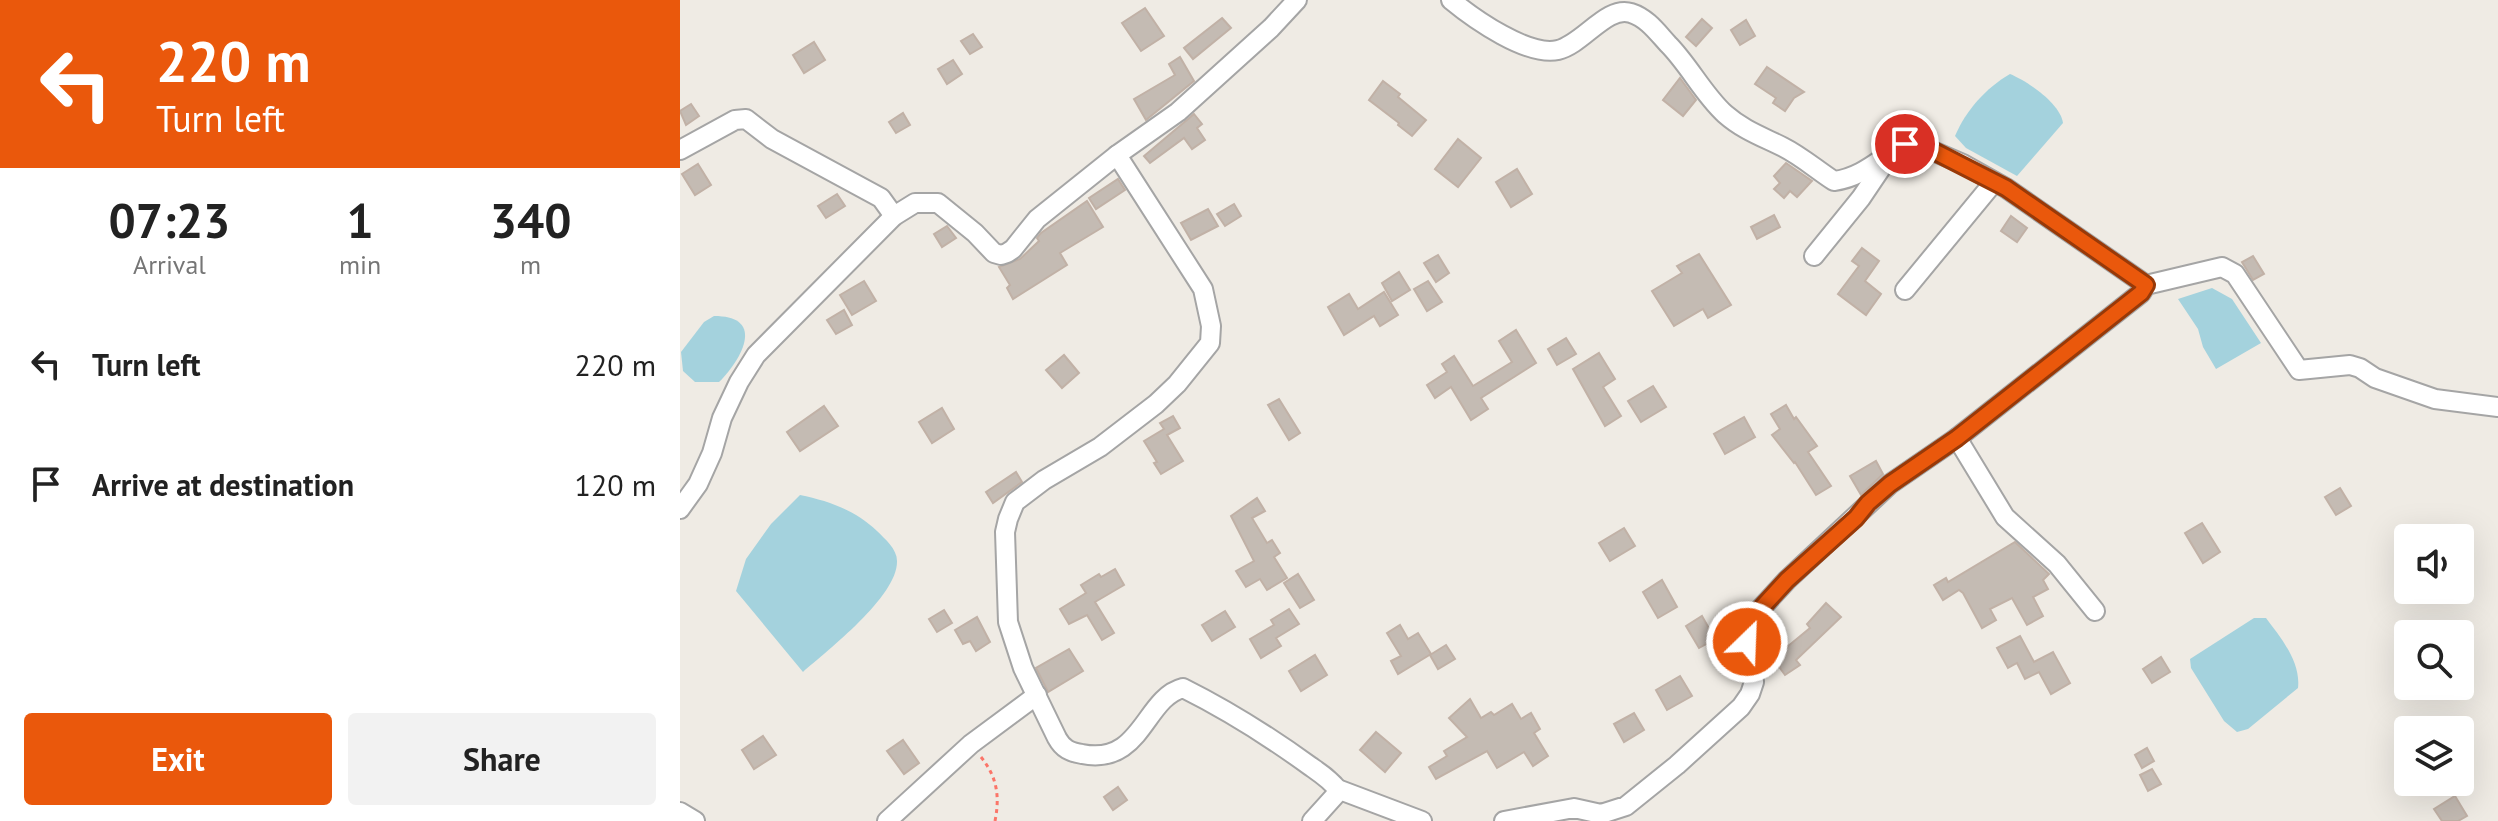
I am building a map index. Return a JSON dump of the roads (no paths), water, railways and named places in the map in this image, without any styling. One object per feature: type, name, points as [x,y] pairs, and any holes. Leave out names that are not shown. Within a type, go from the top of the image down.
[{"type":"street","points":[[680,509],[698,484],[712,453],[722,418],[756,355],[894,216],[915,203],[938,203],[994,253],[1007,253],[1037,219],[1117,155],[1178,112],[1271,28],[1297,0]]},
{"type":"street","points":[[1451,0],[1470,16],[1528,47],[1542,51],[1569,46],[1607,17],[1617,12],[1630,12],[1646,20],[1725,114],[1744,129],[1784,147],[1834,181],[1847,180],[1864,172],[1912,142],[1920,144],[1994,182],[2146,285]]},
{"type":"street","points":[[680,150],[735,120],[746,119],[772,139],[874,193],[888,205],[894,216]]},
{"type":"street","points":[[1814,256],[1861,198],[1892,152]]},
{"type":"street","points":[[1117,155],[1203,289],[1211,326],[1210,343],[1177,384],[1156,404],[1100,447],[1044,480],[1015,502],[1005,532],[1008,622],[1014,645],[1061,746],[1069,751],[1100,756],[1124,747],[1171,693],[1183,688],[1290,752],[1333,782],[1338,790],[1422,821]]},
{"type":"street","points":[[1905,290],[1994,182]]},
{"type":"street","points":[[1504,821],[1574,808],[1601,814],[1626,806],[1677,765],[1741,707],[1750,694],[1754,682],[1747,642],[1754,616],[1787,580],[1890,484],[1957,438],[2141,293],[2146,285],[2222,267],[2235,274],[2299,370],[2350,365],[2375,378],[2435,399],[2498,407]]},
{"type":"street","points":[[1957,438],[2005,517],[2057,564],[2095,611]]},
{"type":"street","points":[[887,821],[971,744],[1037,695]]},
{"type":"street","points":[[1312,821],[1338,790]]},
{"type":"street","points":[[680,812],[695,821]]},
{"type":"water","points":[[2010,74],[2033,87],[2049,101],[2061,115],[2063,123],[2017,176],[1966,148],[1955,136],[1978,100]]},
{"type":"water","points":[[2212,288],[2232,299],[2261,343],[2216,369],[2203,347],[2198,329],[2178,299]]},
{"type":"water","points":[[714,316],[740,323],[745,340],[735,362],[719,382],[695,382],[683,371],[681,352],[704,322]]},
{"type":"water","points":[[800,495],[831,503],[860,517],[890,544],[897,561],[894,575],[874,606],[803,672],[736,591],[746,559],[771,524]]},
{"type":"water","points":[[2254,618],[2266,618],[2284,642],[2296,669],[2298,688],[2248,729],[2237,732],[2224,721],[2191,668],[2190,659]]}]
